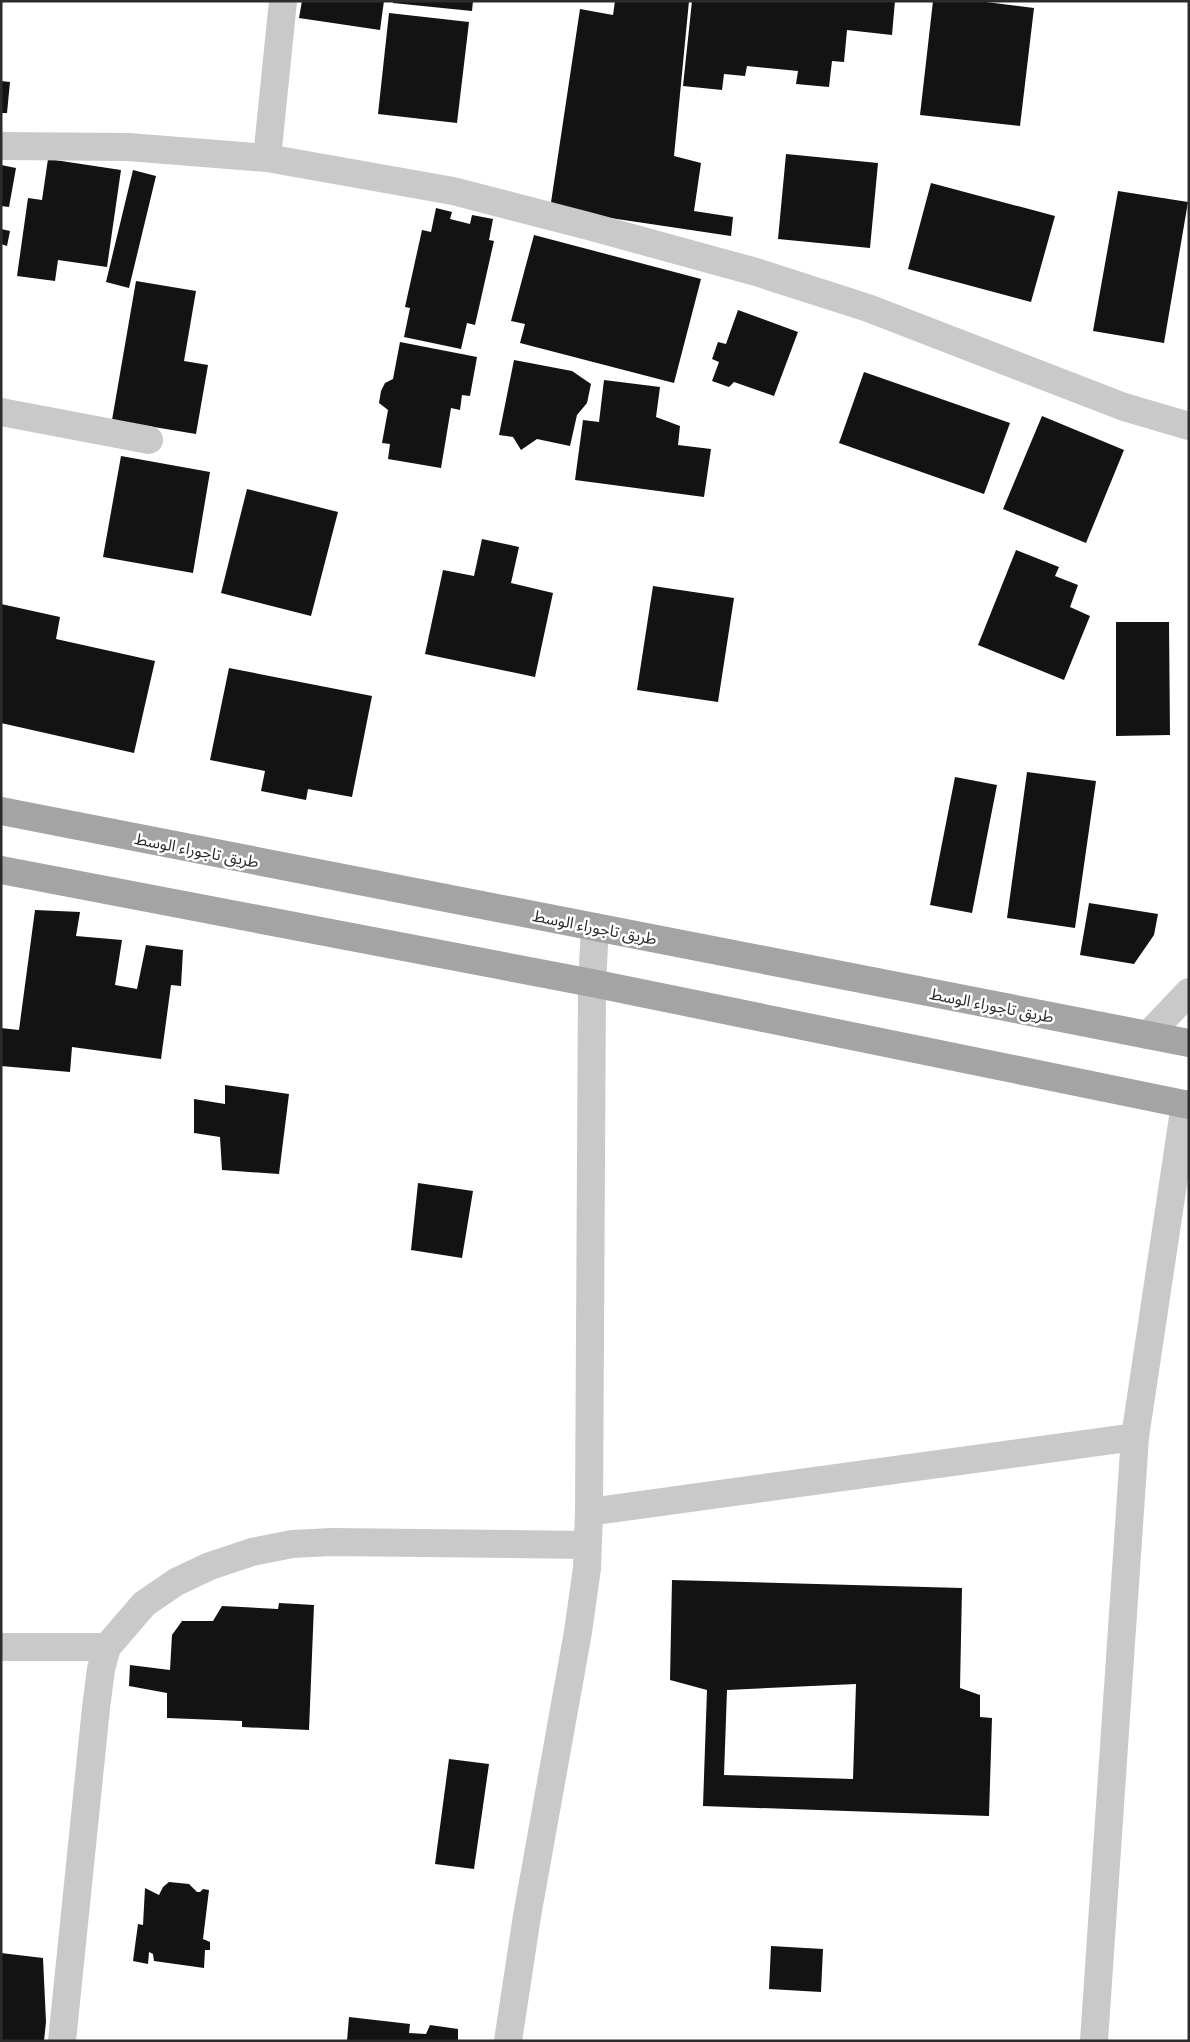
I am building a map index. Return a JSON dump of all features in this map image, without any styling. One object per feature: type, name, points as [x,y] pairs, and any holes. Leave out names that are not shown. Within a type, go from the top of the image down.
[{"type":"main road","name":"طريق تاجوراء الوسط","points":[[1,811],[1189,1043]]},
{"type":"main road","points":[[1,870],[592,983],[1187,1104]]},
{"type":"street","points":[[267,158],[283,1]]},
{"type":"street","points":[[1,146],[128,147],[267,158],[453,191],[592,226],[756,272],[868,308],[1124,408],[1189,426]]},
{"type":"street","points":[[1,412],[149,440]]},
{"type":"street","points":[[508,2041],[527,1916],[578,1632],[587,1568],[589,1512],[592,983],[595,927]]},
{"type":"street","points":[[1148,1035],[1189,992]]},
{"type":"street","points":[[1094,2041],[1135,1436],[1180,1204],[1187,1104]]},
{"type":"street","points":[[589,1512],[1135,1436]]},
{"type":"street","points":[[62,2041],[101,1669],[107,1647],[144,1604],[176,1582],[210,1566],[252,1552],[292,1544],[332,1542],[588,1545]]},
{"type":"street","points":[[1,1647],[107,1647]]},
{"type":"building","points":[[302,1],[384,1],[380,30],[299,18]]},
{"type":"building","points":[[393,1],[473,1],[472,11],[393,3]]},
{"type":"building","points":[[615,1],[689,1],[674,156],[701,163],[694,211],[733,217],[731,236],[550,209],[580,9],[613,15]]},
{"type":"building","points":[[692,1],[895,1],[892,35],[847,30],[844,62],[832,61],[829,87],[796,84],[798,71],[747,66],[745,76],[724,74],[722,90],[683,86]]},
{"type":"building","points":[[933,1],[978,1],[1034,8],[1020,126],[920,115]]},
{"type":"building","points":[[389,13],[469,22],[457,123],[378,114]]},
{"type":"building","points":[[1,81],[10,82],[7,113],[1,113]]},
{"type":"building","points":[[786,154],[878,163],[870,248],[778,239]]},
{"type":"building","points":[[48,159],[121,170],[107,267],[58,260],[55,281],[17,276],[28,198],[42,200]]},
{"type":"building","points":[[1,165],[16,168],[9,207],[1,206]]},
{"type":"building","points":[[133,170],[156,176],[129,288],[106,282]]},
{"type":"building","points":[[931,183],[1055,216],[1031,302],[908,269]]},
{"type":"building","points":[[1118,191],[1188,202],[1164,343],[1093,331]]},
{"type":"building","points":[[436,208],[452,212],[450,219],[470,224],[472,215],[493,219],[489,240],[494,241],[475,325],[467,323],[461,349],[404,337],[410,308],[405,307],[422,230],[431,232]]},
{"type":"building","points":[[1,229],[10,231],[7,246],[1,244]]},
{"type":"building","points":[[534,235],[701,279],[674,383],[520,343],[525,324],[511,321]]},
{"type":"building","points":[[136,281],[196,291],[184,361],[208,365],[196,434],[112,420]]},
{"type":"building","points":[[738,310],[798,332],[774,396],[734,382],[729,387],[712,381],[719,362],[712,359],[718,342],[726,344]]},
{"type":"building","points":[[400,342],[477,357],[470,396],[462,395],[460,410],[451,408],[441,468],[388,459],[390,444],[382,443],[388,410],[379,403],[381,391],[385,383],[393,379]]},
{"type":"building","points":[[514,360],[572,371],[591,384],[587,403],[577,415],[570,446],[537,439],[521,450],[513,437],[499,435]]},
{"type":"building","points":[[864,372],[1010,423],[984,494],[839,443]]},
{"type":"building","points":[[604,380],[660,387],[656,417],[680,426],[678,445],[711,449],[704,497],[575,480],[583,420],[599,422]]},
{"type":"building","points":[[1042,416],[1124,450],[1086,543],[1003,509]]},
{"type":"building","points":[[121,456],[210,472],[193,573],[103,557]]},
{"type":"building","points":[[247,489],[338,512],[311,616],[221,593]]},
{"type":"building","points":[[482,539],[519,547],[511,583],[553,593],[535,677],[425,654],[443,570],[474,576]]},
{"type":"building","points":[[1016,550],[1059,567],[1055,576],[1078,585],[1070,607],[1090,616],[1064,680],[978,645]]},
{"type":"building","points":[[653,586],[734,598],[718,702],[637,690]]},
{"type":"building","points":[[1,604],[60,617],[56,639],[155,661],[134,753],[1,723]]},
{"type":"building","points":[[1116,622],[1169,622],[1170,735],[1116,736]]},
{"type":"building","points":[[229,668],[372,696],[352,797],[308,789],[306,800],[261,791],[265,771],[210,760]]},
{"type":"building","points":[[1027,772],[1096,781],[1075,928],[1007,918]]},
{"type":"building","points":[[955,777],[997,785],[972,913],[930,905]]},
{"type":"building","points":[[1089,903],[1158,914],[1154,935],[1134,964],[1080,955]]},
{"type":"building","points":[[35,910],[80,912],[76,936],[122,940],[115,985],[137,989],[146,945],[183,950],[181,986],[171,985],[161,1059],[72,1047],[70,1072],[1,1066],[1,1028],[19,1030]]},
{"type":"building","points":[[225,1085],[289,1094],[279,1174],[222,1170],[220,1137],[194,1133],[194,1099],[225,1104]]},
{"type":"building","points":[[418,1183],[473,1191],[462,1258],[411,1250]]},
{"type":"building","points":[[672,1580],[962,1588],[960,1688],[980,1695],[980,1717],[992,1718],[989,1816],[703,1806],[707,1690],[670,1680]],"holes":[[[856,1684],[853,1779],[724,1775],[727,1690]]]},
{"type":"building","points":[[279,1603],[314,1605],[309,1730],[242,1727],[242,1721],[167,1718],[167,1693],[129,1686],[130,1665],[170,1670],[172,1635],[182,1621],[213,1621],[222,1606],[278,1609]]},
{"type":"building","points":[[449,1759],[489,1764],[474,1869],[435,1864]]},
{"type":"building","points":[[169,1882],[189,1884],[197,1892],[203,1889],[209,1890],[203,1939],[210,1942],[210,1950],[205,1950],[204,1968],[154,1961],[153,1954],[149,1952],[148,1964],[133,1961],[138,1924],[143,1925],[145,1888],[159,1895],[163,1887]]},
{"type":"building","points":[[771,1946],[823,1949],[821,1992],[769,1989]]},
{"type":"building","points":[[1,1953],[43,1958],[46,2022],[44,2041],[1,2041]]},
{"type":"building","points":[[349,2017],[410,2024],[409,2033],[426,2034],[430,2025],[458,2029],[458,2041],[347,2041]]}]
